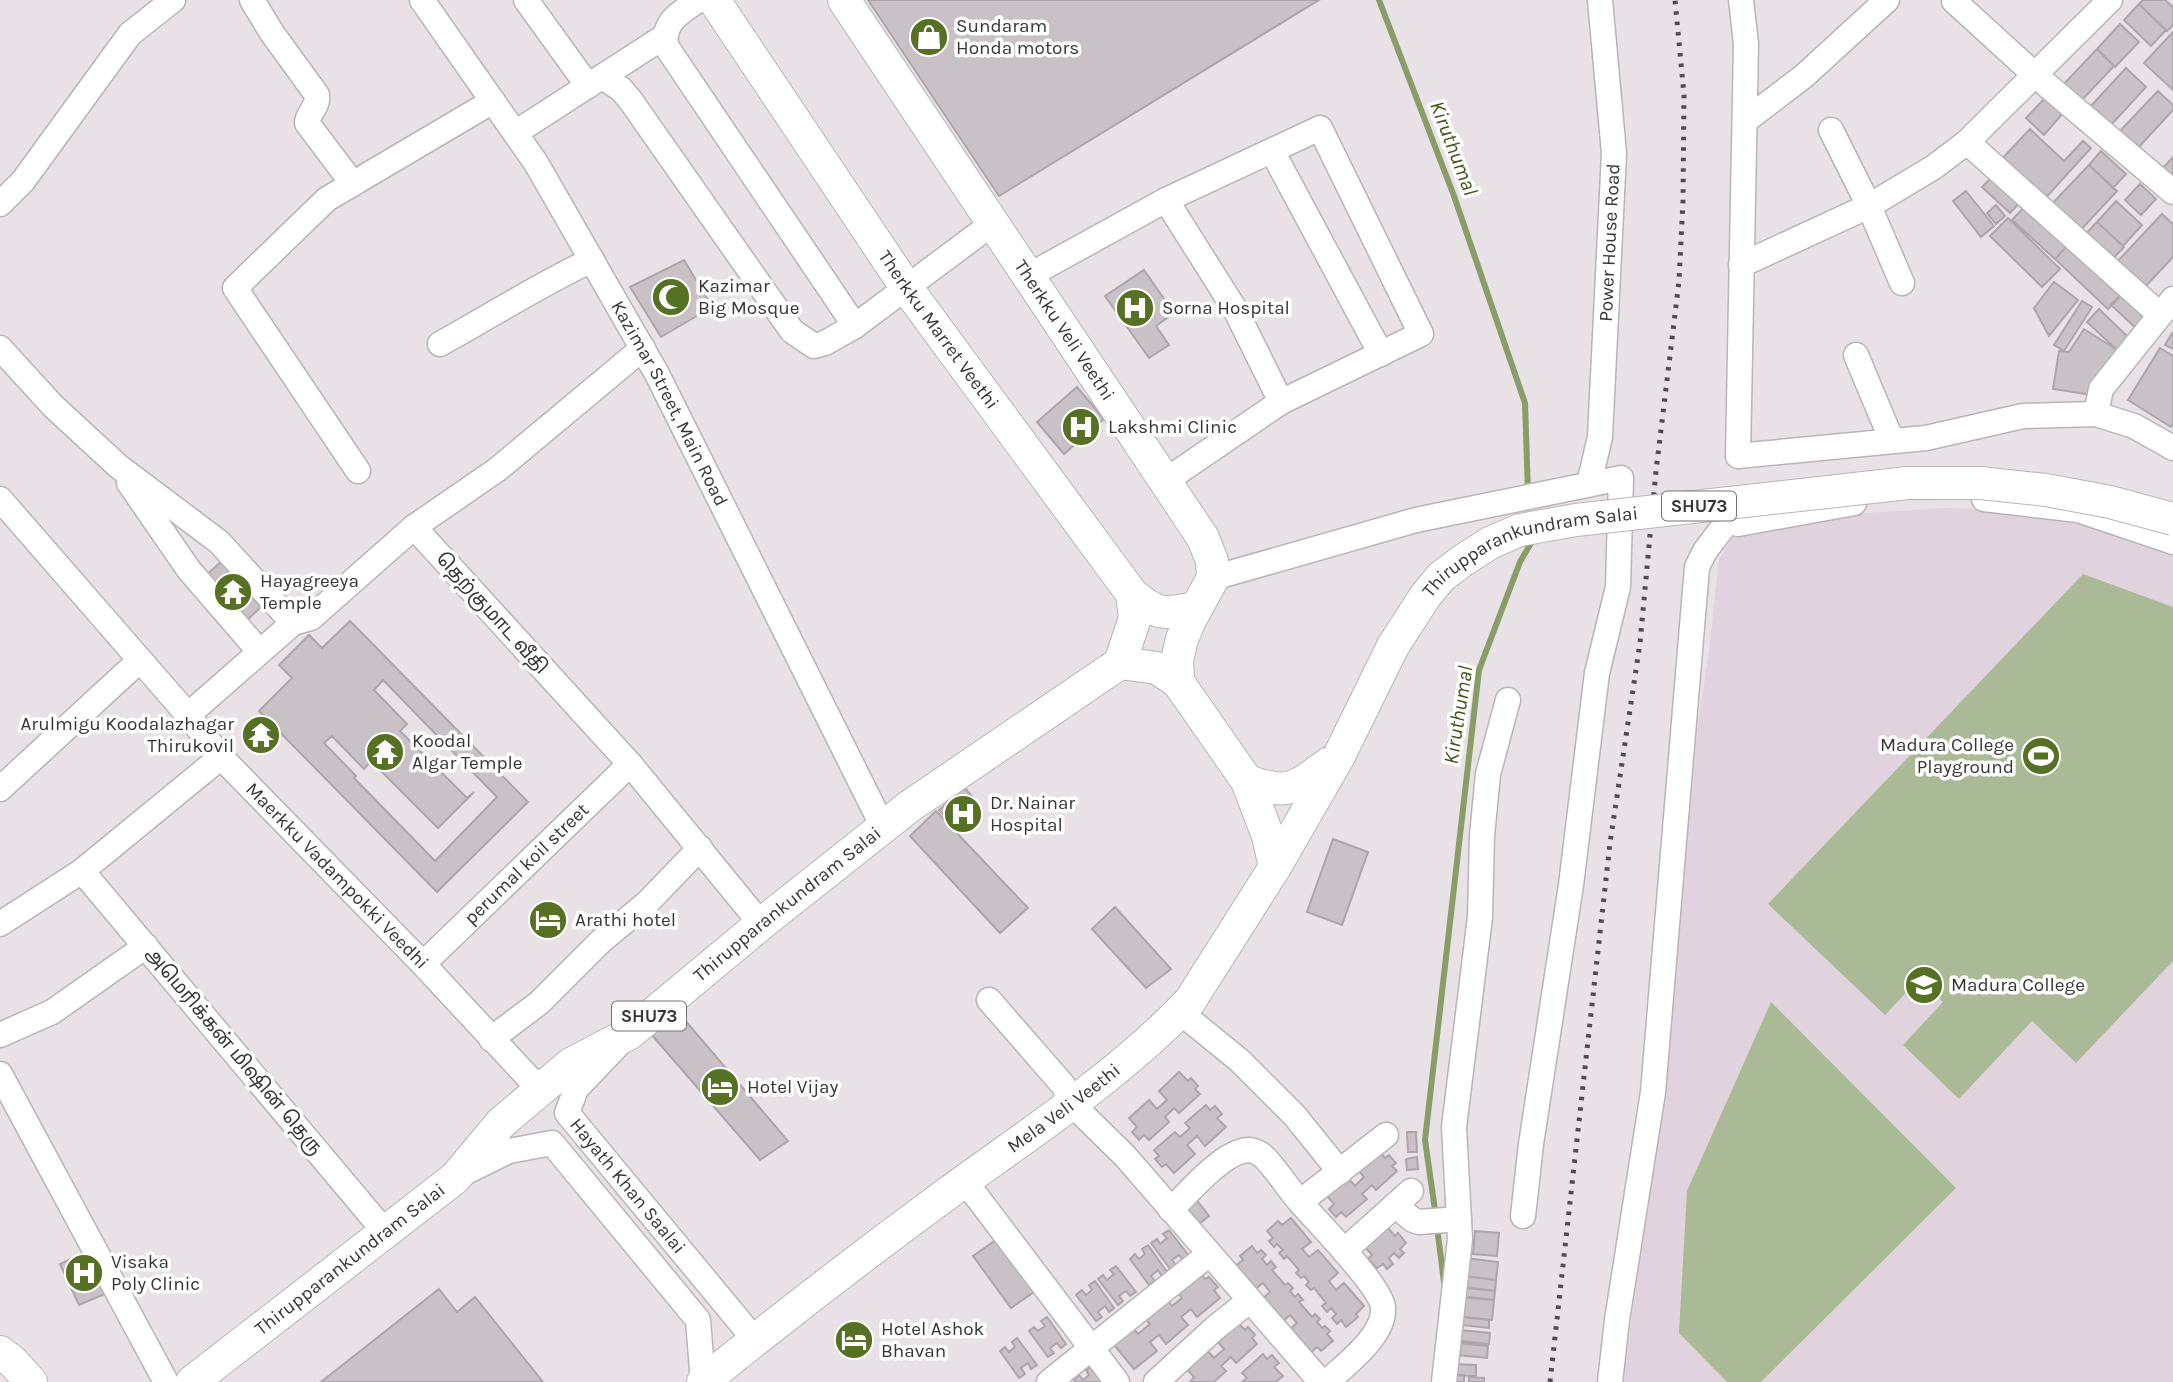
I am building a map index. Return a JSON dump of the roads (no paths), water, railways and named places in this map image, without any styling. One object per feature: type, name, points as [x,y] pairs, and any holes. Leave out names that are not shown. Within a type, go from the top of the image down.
[{"type":"main road","name":"Therkku Marret Veethi","points":[[714,0],[906,287],[1132,594]]},
{"type":"main road","name":"Therkku Veli Veethi","points":[[844,0],[1203,538],[1212,561],[1213,578]]},
{"type":"main road","name":"Thirupparankundram Salai","points":[[1339,756],[1393,646],[1426,594],[1441,577],[1462,561],[1490,543],[1520,530],[1576,520],[1908,483],[1980,483],[2046,490],[2110,502],[2173,519]]},
{"type":"main road","points":[[1178,682],[1177,660],[1182,639],[1213,578]]},
{"type":"main road","points":[[1132,594],[1150,609],[1163,613],[1196,608]]},
{"type":"main road","points":[[1132,594],[1135,618],[1120,663],[1157,668],[1178,682],[1247,781],[1268,836],[1275,867]]},
{"type":"main road","name":"Thirupparankundram Salai","points":[[192,1382],[455,1178],[501,1123],[571,1064],[630,1033],[761,924],[910,806],[1120,663]]},
{"type":"main road","points":[[1247,781],[1273,789],[1291,788],[1339,756]]},
{"type":"main road","name":"Mela Veli Veethi","points":[[703,1382],[965,1181],[1072,1104],[1138,1051],[1180,1012],[1190,1001],[1275,867],[1339,756]]},
{"type":"main road","points":[[0,1352],[31,1382]]},
{"type":"street","points":[[0,204],[23,181],[130,34],[173,0]]},
{"type":"street","points":[[252,0],[272,33],[317,95],[316,104],[306,120],[307,124],[353,184]]},
{"type":"street","name":"Kazimar Street, Main Road","points":[[422,0],[536,163],[643,348],[883,827]]},
{"type":"street","points":[[526,0],[595,81],[621,89],[631,101],[792,331],[814,346],[825,344],[855,326],[992,223]]},
{"type":"street","points":[[698,0],[674,18],[667,27],[665,36],[671,54],[855,326]]},
{"type":"street","name":"Power House Road","points":[[1589,484],[1600,437],[1614,153],[1600,0]]},
{"type":"street","points":[[1741,0],[1746,44],[1738,456],[1926,438],[2023,416],[2096,414],[2134,426],[2173,448]]},
{"type":"street","points":[[1745,121],[1804,76],[1887,0]]},
{"type":"street","points":[[1741,265],[1869,206],[1934,167],[1967,142],[2110,0]]},
{"type":"street","points":[[1954,1],[2035,75],[2173,192]]},
{"type":"street","points":[[515,133],[665,36]]},
{"type":"street","points":[[358,471],[235,288],[327,199],[493,101]]},
{"type":"street","points":[[1028,275],[1166,200],[1320,128],[1421,334],[1281,402],[1165,481]]},
{"type":"street","points":[[1831,131],[1869,206],[1902,283]]},
{"type":"street","points":[[1967,142],[2166,306],[2101,389],[2096,414]]},
{"type":"street","points":[[1272,151],[1381,354]]},
{"type":"street","points":[[1166,200],[1236,311],[1281,402]]},
{"type":"street","points":[[440,344],[520,300],[541,285],[592,260]]},
{"type":"street","points":[[0,348],[53,406],[118,466],[219,542],[293,624]]},
{"type":"street","points":[[188,715],[259,651],[293,624],[311,618],[414,527],[498,469],[643,348]]},
{"type":"street","points":[[1856,355],[1892,441]]},
{"type":"street","points":[[118,466],[189,570],[259,651]]},
{"type":"street","points":[[1213,578],[1416,520],[1621,478],[1618,587],[1597,673],[1571,885],[1531,1144],[1523,1216]]},
{"type":"street","points":[[1610,1382],[1653,1092],[1695,582],[1697,567],[1705,551],[1727,522],[1738,524],[1846,504],[1917,498],[1983,498],[2078,510],[2173,542]]},
{"type":"street","name":"Maerkku Vadampokki Veedhi","points":[[0,499],[188,715],[221,757],[423,964],[540,1090]]},
{"type":"street","name":"தெற்குமாட வீதி","points":[[414,527],[630,764],[761,924]]},
{"type":"street","points":[[0,789],[140,660]]},
{"type":"street","points":[[1444,1382],[1460,1239],[1454,1127],[1480,917],[1482,836],[1488,774],[1508,700]]},
{"type":"street","points":[[0,924],[82,871],[221,757]]},
{"type":"street","name":"perumal koil street","points":[[423,964],[630,764]]},
{"type":"street","points":[[491,1040],[539,1003],[601,941],[647,903],[700,848]]},
{"type":"street","name":"அமெரிக்கன் மிஷின் தெரு","points":[[82,871],[385,1232]]},
{"type":"street","points":[[0,1035],[52,1012],[146,946]]},
{"type":"street","points":[[989,1000],[1063,1085],[1072,1104],[1125,1156],[1321,1382]]},
{"type":"street","points":[[1180,1012],[1239,1060],[1295,1116],[1340,1172]]},
{"type":"street","name":"Hayath Khan Saalai","points":[[630,1033],[576,1089],[567,1113],[755,1340]]},
{"type":"street","points":[[0,1074],[166,1382]]},
{"type":"street","points":[[1300,1202],[1386,1135]]},
{"type":"street","name":"Hayath Khan Saalai","points":[[455,1178],[509,1151],[552,1143],[698,1320],[703,1382]]},
{"type":"street","points":[[1171,1210],[1224,1160],[1237,1152],[1252,1150],[1262,1156],[1377,1292],[1383,1307],[1381,1320],[1370,1342],[1326,1382]]},
{"type":"street","points":[[965,1181],[1117,1382]]},
{"type":"street","points":[[1344,1251],[1403,1198],[1413,1220],[1419,1222],[1459,1219]]},
{"type":"street","points":[[1049,1382],[1209,1254]]},
{"type":"street","points":[[1156,1382],[1249,1301]]},
{"type":"waterway","name":"Kiruthumal","points":[[1379,0],[1454,196],[1525,403],[1528,493]]},
{"type":"waterway","name":"Kiruthumal","points":[[1436,1217],[1425,1140],[1479,670],[1531,538]]},
{"type":"waterway","name":"Kiruthumal","points":[[1437,1227],[1444,1282]]},
{"type":"railway","points":[[1550,1382],[1610,843],[1640,643],[1656,471],[1679,281],[1684,95],[1675,0]]},
{"type":"place","name":"Sundaram Honda motors","points":[[929,37]]},
{"type":"place","name":"Kazimar Big Mosque","points":[[671,297]]},
{"type":"place","name":"Sorna Hospital","points":[[1135,308]]},
{"type":"place","name":"Lakshmi Clinic","points":[[1081,427]]},
{"type":"place","name":"Hayagreeya Temple","points":[[233,592]]},
{"type":"place","name":"Arulmigu Koodalazhagar Thirukovil","points":[[261,735]]},
{"type":"place","name":"Koodal Algar Temple","points":[[385,752]]},
{"type":"place","name":"Madura College Playground","points":[[2041,756]]},
{"type":"place","name":"Dr. Nainar Hospital","points":[[963,814]]},
{"type":"place","name":"Arathi hotel","points":[[548,920]]},
{"type":"place","name":"Madura College","points":[[1924,985]]},
{"type":"place","name":"Hotel Vijay","points":[[720,1087]]},
{"type":"place","name":"Visaka Poly Clinic","points":[[84,1273]]},
{"type":"place","name":"Hotel Ashok Bhavan","points":[[854,1340]]}]
